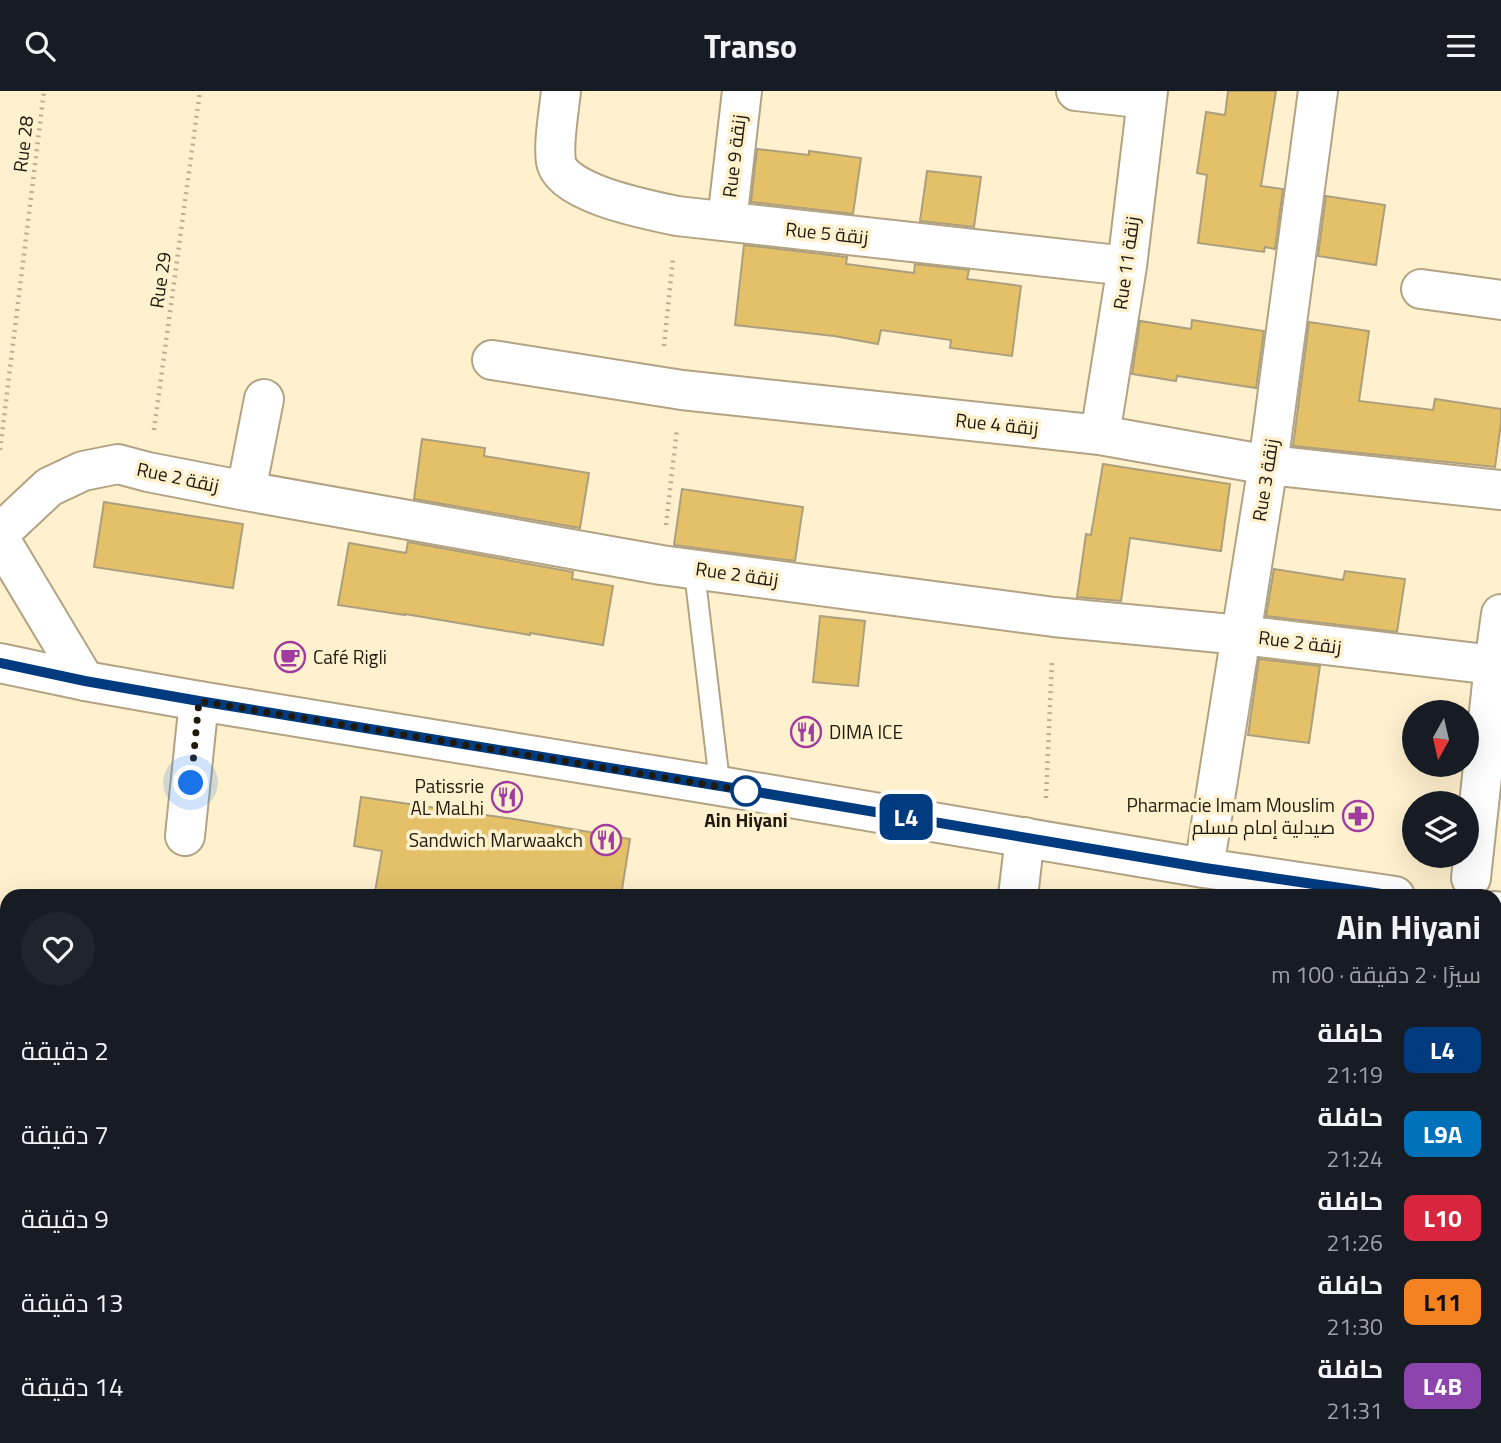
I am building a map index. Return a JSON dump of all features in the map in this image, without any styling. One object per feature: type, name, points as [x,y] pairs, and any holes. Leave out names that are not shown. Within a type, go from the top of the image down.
[{"type":"street","name":"Rue 5 زنقة","points":[[561,91],[556,162],[579,186],[612,200],[677,216],[1126,266]]},
{"type":"street","name":"Rue 9 زنقة","points":[[727,221],[742,91]]},
{"type":"street","points":[[1076,91],[1147,95]]},
{"type":"street","name":"Rue 3 زنقة","points":[[1205,868],[1268,465],[1318,91]]},
{"type":"street","name":"Rue 11 زنقة","points":[[1100,435],[1126,266],[1147,95]]},
{"type":"street","points":[[1421,289],[1501,300]]},
{"type":"street","name":"Rue 4 زنقة","points":[[492,360],[671,388],[1100,435],[1268,465],[1501,490]]},
{"type":"street","points":[[246,491],[264,399]]},
{"type":"street","name":"Rue 2 زنقة","points":[[0,533],[49,487],[83,471],[118,464],[246,491],[678,567],[1054,617],[1241,635],[1497,665]]},
{"type":"street","points":[[0,539],[85,681]]},
{"type":"street","points":[[1471,878],[1501,614]]},
{"type":"street","points":[[0,663],[199,701],[720,786],[1035,822],[1205,868],[1302,889]]},
{"type":"street","points":[[185,836],[199,701]]},
{"type":"street","points":[[1020,889],[1035,822]]},
{"type":"lane","points":[[678,567],[720,786]]},
{"type":"path","name":"Rue 28","points":[[0,450],[44,91]]},
{"type":"path","name":"Rue 29","points":[[148,472],[200,91]]},
{"type":"path","points":[[677,216],[671,388],[678,567]]},
{"type":"path","points":[[1035,822],[1054,617]]},
{"type":"building","points":[[1228,91],[1276,91],[1261,186],[1283,189],[1275,249],[1265,247],[1264,252],[1198,243],[1207,175],[1197,173],[1206,112],[1225,115]]},
{"type":"building","points":[[757,149],[809,155],[809,151],[861,158],[853,214],[751,202]]},
{"type":"building","points":[[927,171],[981,177],[974,227],[920,221]]},
{"type":"building","points":[[1326,196],[1385,205],[1376,265],[1318,256]]},
{"type":"building","points":[[744,245],[847,257],[846,264],[914,273],[915,264],[969,270],[967,279],[1021,286],[1012,356],[950,348],[951,340],[881,330],[878,344],[834,336],[735,325]]},
{"type":"building","points":[[1192,320],[1264,331],[1256,388],[1177,376],[1176,381],[1132,374],[1140,321],[1191,329]]},
{"type":"building","points":[[1309,322],[1369,331],[1359,401],[1433,410],[1435,399],[1501,409],[1495,467],[1293,446]]},
{"type":"building","points":[[422,439],[485,448],[484,456],[589,473],[580,528],[414,499]]},
{"type":"building","points":[[1103,464],[1230,484],[1221,551],[1130,538],[1121,601],[1077,597],[1086,534],[1091,535]]},
{"type":"building","points":[[682,489],[803,507],[795,561],[674,545]]},
{"type":"building","points":[[104,502],[243,524],[233,588],[94,567]]},
{"type":"building","points":[[408,542],[573,572],[572,579],[613,586],[603,645],[338,605],[349,543],[406,553]]},
{"type":"building","points":[[1274,569],[1343,580],[1345,571],[1405,579],[1397,632],[1266,616]]},
{"type":"building","points":[[820,616],[865,621],[858,686],[813,682]]},
{"type":"building","points":[[1259,659],[1320,666],[1309,743],[1248,735]]},
{"type":"building","points":[[361,797],[630,839],[622,889],[376,889],[382,851],[354,846]]},
{"type":"bus line","name":"L4","points":[[0,663],[199,701],[1205,868],[1348,889]]},
{"type":"place","name":"Café Rigli","points":[[290,657]]},
{"type":"place","name":"DIMA ICE","points":[[806,732]]},
{"type":"place","name":"Ain Hiyani","points":[[746,791]]},
{"type":"place","name":"Patissrie AL MaLhi","points":[[507,797]]},
{"type":"place","name":"Pharmacie Imam Mouslim صيدلية إمام مسلم","points":[[1358,816]]},
{"type":"place","name":"Sandwich Marwaakch","points":[[606,840]]},
{"type":"route","points":[[191,783],[199,701],[746,791]]}]
